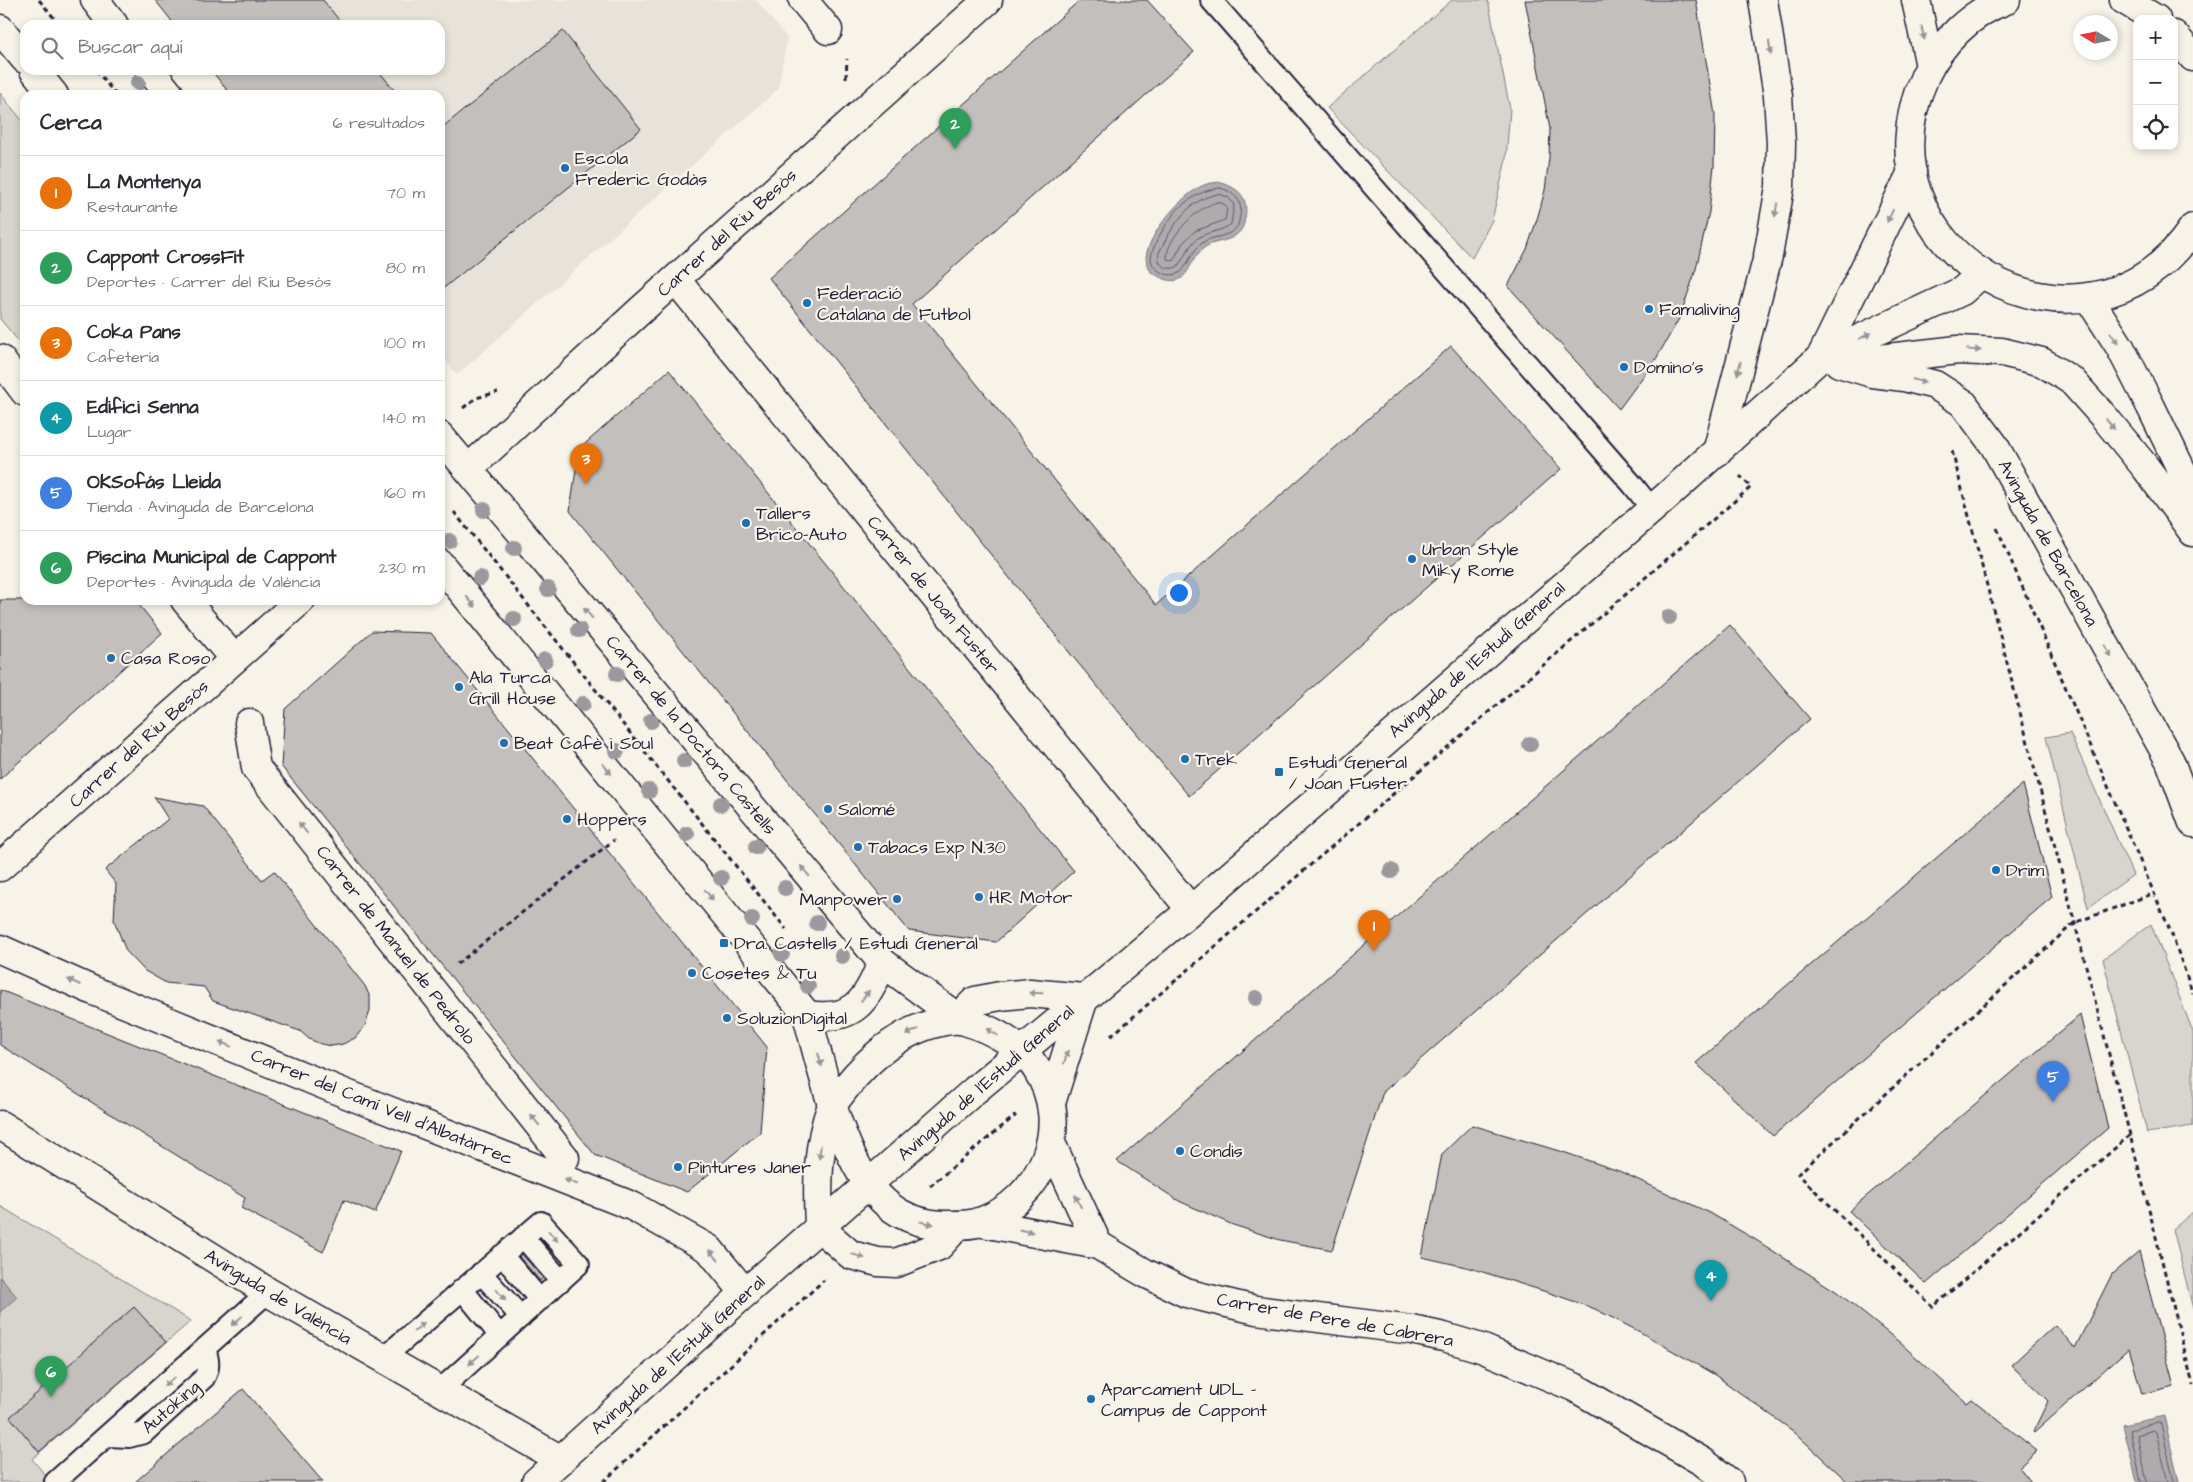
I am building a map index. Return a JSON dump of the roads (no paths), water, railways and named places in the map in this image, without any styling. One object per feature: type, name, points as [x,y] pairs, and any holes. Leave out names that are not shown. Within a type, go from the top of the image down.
[{"type":"street","points":[[95,0],[110,20]]},
{"type":"street","points":[[803,0],[828,30]]},
{"type":"street","name":"Carrer del Riu Besòs","points":[[468,469],[988,0]]},
{"type":"street","points":[[1717,452],[1768,256],[1780,187],[1781,143],[1778,96],[1763,0]]},
{"type":"street","points":[[1916,0],[1930,66]]},
{"type":"street","points":[[2006,0],[1972,18],[1948,40],[1930,66],[1919,91],[1912,118],[1909,145],[1912,172],[1921,202],[1936,230],[1956,255],[1981,274],[2006,287],[2032,296],[2060,299],[2088,297],[2123,287],[2155,270],[2181,245],[2193,228]]},
{"type":"street","points":[[2128,1],[2150,15]]},
{"type":"street","points":[[0,29],[20,53]]},
{"type":"street","points":[[2178,40],[2193,57]]},
{"type":"street","points":[[38,75],[50,90]]},
{"type":"street","points":[[154,75],[166,90]]},
{"type":"street","name":"Avinguda de l'Estudi General","points":[[1821,357],[1912,172]]},
{"type":"street","name":"Avinguda de l'Estudi General","points":[[536,1482],[745,1293],[975,1090],[1191,910],[1717,452],[1821,357],[1962,291],[1981,274]]},
{"type":"street","name":"Carrer de Joan Fuster","points":[[676,280],[1191,910]]},
{"type":"street","points":[[2088,297],[2124,354],[2193,494]]},
{"type":"street","points":[[1821,357],[1870,360],[1958,350],[2002,352],[2042,362],[2072,381],[2100,412],[2146,468],[2193,532]]},
{"type":"street","name":"Avinguda de Barcelona","points":[[1821,357],[1872,373],[1904,377],[1935,385],[1963,403],[1994,445],[2170,761],[2193,823]]},
{"type":"street","points":[[0,359],[20,385]]},
{"type":"street","name":"Carrer de la Doctora Castells","points":[[445,442],[882,962],[958,1018]]},
{"type":"street","points":[[445,570],[807,1015],[832,1105]]},
{"type":"street","points":[[189,605],[234,659]]},
{"type":"street","name":"Carrer del Riu Besòs","points":[[0,867],[295,605]]},
{"type":"street","name":"Carrer de Manuel de Pedrolo","points":[[249,723],[256,768],[565,1158]]},
{"type":"street","name":"Carrer del Camí Vell d'Albatàrrec","points":[[0,949],[94,991],[290,1071],[632,1206],[709,1249],[745,1293]]},
{"type":"street","points":[[807,1015],[824,1018],[844,1015],[858,1005],[873,986],[882,962]]},
{"type":"street","name":"Avinguda de l'Estudi General","points":[[958,1018],[975,1001],[1000,996],[1030,993],[1084,998]]},
{"type":"street","name":"Avinguda de l'Estudi General","points":[[1051,1103],[1084,998]]},
{"type":"street","points":[[958,1018],[984,1027],[1003,1038],[1021,1053],[1036,1068],[1051,1103],[1051,1143],[1042,1169],[1026,1193],[1004,1211],[968,1224],[939,1246],[896,1263],[878,1262],[851,1255],[819,1228],[817,1182],[822,1135],[832,1105],[851,1080],[894,1041],[928,1024],[958,1018]]},
{"type":"street","name":"Carrer de Pere de Cabrera","points":[[832,1105],[852,1155],[869,1185],[897,1213],[932,1224],[968,1224],[1098,1245],[1145,1273],[1186,1293],[1256,1310],[1412,1330],[1481,1348],[1574,1387],[1703,1462],[1729,1482]]},
{"type":"street","name":"Avinguda de València","points":[[0,1125],[268,1292],[561,1460]]},
{"type":"street","points":[[1051,1143],[1098,1245]]},
{"type":"lane","points":[[1211,0],[1652,509]]},
{"type":"lane","points":[[382,1359],[541,1222],[579,1264],[439,1391]]},
{"type":"lane","points":[[502,1255],[540,1300]]},
{"type":"lane","points":[[481,1273],[521,1317]]},
{"type":"lane","points":[[462,1289],[500,1336]]},
{"type":"lane","name":"Autoking","points":[[55,1482],[108,1436],[129,1437],[144,1433],[204,1378],[208,1372],[209,1364],[205,1349],[268,1292]]},
{"type":"water","points":[[1219,182],[1237,190],[1244,199],[1246,211],[1240,232],[1229,239],[1207,246],[1194,259],[1181,279],[1174,281],[1164,279],[1151,272],[1146,259],[1148,247],[1168,215],[1195,190],[1206,184]]},
{"type":"water","points":[[0,1277],[17,1297],[0,1312]]},
{"type":"water","points":[[2164,1416],[2179,1482],[2137,1482],[2123,1425]]},
{"type":"place","name":"Cappont CrossFit","points":[[955,149]]},
{"type":"place","name":"Escola Frederic Godàs","points":[[565,168]]},
{"type":"place","name":"Federació Catalana de Futbol","points":[[807,303]]},
{"type":"place","name":"Famaliving","points":[[1649,309]]},
{"type":"place","name":"Domino's","points":[[1624,367]]},
{"type":"place","name":"Coka Pans","points":[[586,484]]},
{"type":"place","name":"Tallers Brico-Auto","points":[[746,523]]},
{"type":"place","name":"Urban Style Miky Rome","points":[[1412,559]]},
{"type":"place","name":"Casa Roso","points":[[111,658]]},
{"type":"place","name":"Ala Turca Grill House","points":[[459,687]]},
{"type":"place","name":"Beat Cafè i Soul","points":[[504,743]]},
{"type":"place","name":"Trek","points":[[1185,759]]},
{"type":"place","name":"Estudi General / Joan Fuster","points":[[1279,772]]},
{"type":"place","name":"Salomé","points":[[828,809]]},
{"type":"place","name":"Hoppers","points":[[567,819]]},
{"type":"place","name":"Tabacs Exp N.30","points":[[858,847]]},
{"type":"place","name":"Drim","points":[[1996,870]]},
{"type":"place","name":"HR Motor","points":[[979,897]]},
{"type":"place","name":"Manpower","points":[[897,899]]},
{"type":"place","name":"Dra. Castells / Estudi General","points":[[724,943]]},
{"type":"place","name":"La Montenya","points":[[1374,951]]},
{"type":"place","name":"Cosetes & Tu","points":[[692,973]]},
{"type":"place","name":"SoluzionDigital","points":[[727,1018]]},
{"type":"place","name":"OKSofás Lleida","points":[[2053,1102]]},
{"type":"place","name":"Condis","points":[[1180,1151]]},
{"type":"place","name":"Pintures Janer","points":[[678,1167]]},
{"type":"place","name":"Edifici Senna","points":[[1711,1301]]},
{"type":"place","name":"Piscina Municipal de Cappont","points":[[51,1397]]},
{"type":"place","name":"Aparcament UDL - Campus de Cappont","points":[[1091,1399]]}]
